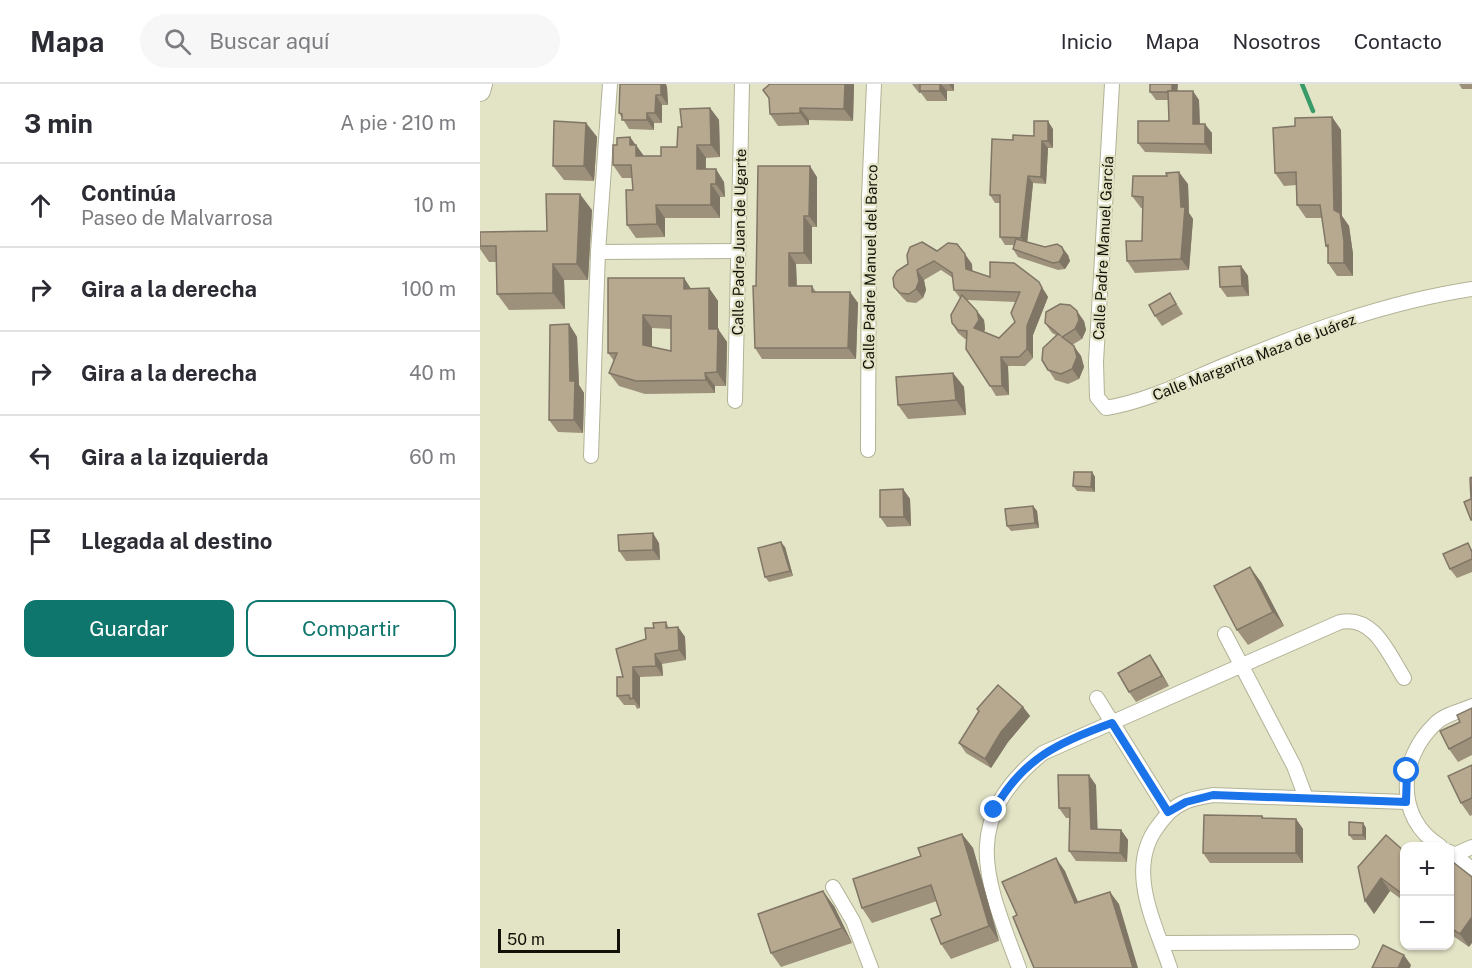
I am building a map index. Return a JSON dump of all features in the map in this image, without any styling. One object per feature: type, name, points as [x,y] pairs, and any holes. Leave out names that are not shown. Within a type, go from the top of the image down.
[{"type":"main road","points":[[480,91],[482,84]]},
{"type":"street","points":[[591,456],[598,252],[610,84]]},
{"type":"street","name":"Calle Padre Juan de Ugarte","points":[[735,400],[742,84]]},
{"type":"street","name":"Calle Padre Manuel del Barco","points":[[868,450],[869,198],[874,84]]},
{"type":"street","name":"Calle Padre Manuel García","points":[[1106,408],[1097,397],[1096,370],[1112,84]]},
{"type":"street","points":[[598,252],[738,251]]},
{"type":"street","name":"Calle Margarita Maza de Juárez","points":[[1106,408],[1167,391],[1283,343],[1409,301],[1472,289]]},
{"type":"street","points":[[1019,968],[986,870],[986,846],[994,810],[1006,788],[1043,753],[1340,622],[1356,620],[1371,629],[1404,678]]},
{"type":"street","points":[[1225,634],[1294,766],[1306,798]]},
{"type":"street","points":[[1097,698],[1168,812]]},
{"type":"street","points":[[1435,842],[1421,830],[1406,802],[1407,771],[1417,745],[1436,722],[1472,706]]},
{"type":"street","points":[[1170,968],[1146,899],[1143,870],[1144,854],[1152,834],[1168,812],[1186,802],[1213,795],[1406,802]]},
{"type":"street","points":[[1454,853],[1472,846]]},
{"type":"street","points":[[1454,856],[1472,869]]},
{"type":"street","points":[[833,886],[853,921],[872,968]]},
{"type":"street","points":[[1161,943],[1352,942]]},
{"type":"building","points":[[620,84],[661,84],[661,95],[656,95],[655,113],[647,113],[647,120],[622,120],[622,114],[619,113]]},
{"type":"building","points":[[770,84],[845,84],[844,109],[800,108],[800,113],[770,114],[769,98],[763,90]]},
{"type":"building","points":[[920,84],[940,84],[940,91],[920,91]]},
{"type":"building","points":[[1150,84],[1172,84],[1172,91],[1150,92]]},
{"type":"building","points":[[1168,91],[1193,91],[1193,124],[1205,124],[1205,144],[1138,143],[1138,121],[1169,121]]},
{"type":"building","points":[[710,108],[711,145],[697,145],[697,169],[716,169],[716,184],[711,184],[711,205],[656,205],[657,224],[627,225],[626,190],[633,190],[631,165],[613,165],[613,145],[617,145],[617,138],[630,137],[630,145],[636,145],[636,156],[661,156],[661,147],[677,147],[678,127],[682,127],[680,109]]},
{"type":"building","points":[[1332,117],[1334,210],[1340,213],[1344,263],[1328,263],[1328,245],[1326,246],[1320,205],[1297,205],[1296,172],[1275,173],[1273,128],[1295,126],[1295,118]]},
{"type":"building","points":[[554,121],[586,123],[584,166],[553,166]]},
{"type":"building","points":[[1034,121],[1048,121],[1048,141],[1042,141],[1041,177],[1028,176],[1021,238],[1000,237],[1000,195],[990,195],[992,139],[1013,140],[1013,135],[1034,136]]},
{"type":"building","points":[[758,166],[810,166],[809,216],[804,216],[804,253],[789,253],[789,286],[812,286],[812,292],[850,292],[848,348],[755,348],[753,286],[756,286]]},
{"type":"building","points":[[1179,172],[1181,207],[1185,207],[1181,259],[1127,261],[1126,241],[1142,241],[1143,197],[1132,196],[1133,176],[1167,176],[1166,173]]},
{"type":"building","points":[[546,194],[580,194],[577,264],[553,264],[553,293],[497,294],[496,246],[480,246],[480,232],[547,231]]},
{"type":"building","points":[[1016,239],[1045,247],[1057,244],[1062,247],[1064,253],[1059,262],[1053,263],[1013,249]]},
{"type":"building","points":[[922,242],[937,251],[948,243],[957,244],[965,254],[966,269],[990,277],[990,262],[1014,263],[1039,282],[1042,288],[1027,326],[1027,349],[1019,357],[1001,357],[1002,386],[990,386],[966,349],[967,331],[958,330],[952,323],[951,315],[962,295],[977,311],[979,320],[974,328],[999,338],[1015,322],[1011,313],[1020,292],[954,290],[952,273],[934,261],[917,270],[919,281],[916,289],[909,294],[900,293],[894,287],[893,278],[897,271],[908,264],[907,255],[910,247]]},
{"type":"building","points":[[1241,266],[1242,286],[1220,287],[1219,267]]},
{"type":"building","points":[[608,278],[684,278],[684,289],[709,288],[709,329],[718,329],[717,372],[705,373],[706,380],[636,381],[609,373],[617,353],[608,353]],"holes":[[[643,315],[671,316],[671,351],[643,345]]]},
{"type":"building","points":[[1170,293],[1176,304],[1155,316],[1149,305]]},
{"type":"building","points":[[1060,304],[1070,305],[1077,311],[1079,320],[1075,329],[1062,337],[1074,346],[1077,357],[1072,369],[1061,374],[1048,370],[1042,360],[1043,348],[1058,334],[1061,336],[1045,323],[1046,312]]},
{"type":"building","points":[[569,324],[570,381],[575,381],[574,420],[549,420],[550,325]]},
{"type":"building","points":[[953,373],[956,400],[898,405],[896,377]]},
{"type":"building","points":[[1074,472],[1092,472],[1091,487],[1073,486]]},
{"type":"building","points":[[1472,477],[1471,520],[1464,502],[1471,499],[1470,478]]},
{"type":"building","points":[[903,489],[904,517],[880,517],[880,490]]},
{"type":"building","points":[[1033,506],[1035,523],[1007,526],[1005,509]]},
{"type":"building","points":[[653,533],[653,550],[619,551],[618,535]]},
{"type":"building","points":[[781,542],[790,571],[765,577],[758,548]]},
{"type":"building","points":[[1468,543],[1472,559],[1450,569],[1443,554]]},
{"type":"building","points":[[1250,567],[1273,612],[1237,630],[1214,586]]},
{"type":"building","points":[[666,622],[666,628],[678,627],[679,650],[655,654],[656,666],[633,667],[633,698],[630,699],[629,695],[617,696],[617,677],[623,677],[616,649],[646,639],[645,628],[654,628],[653,623]]},
{"type":"building","points":[[1150,655],[1162,676],[1129,692],[1118,673]]},
{"type":"building","points":[[998,685],[1023,707],[1001,732],[985,759],[959,743],[979,711],[977,709]]},
{"type":"building","points":[[1472,708],[1472,737],[1449,749],[1440,731],[1460,722],[1457,715]]},
{"type":"building","points":[[1472,765],[1472,798],[1461,803],[1448,776]]},
{"type":"building","points":[[1058,775],[1089,775],[1091,829],[1121,830],[1120,853],[1069,851],[1070,808],[1059,808]]},
{"type":"building","points":[[1204,815],[1296,819],[1296,853],[1203,853]]},
{"type":"building","points":[[1349,822],[1363,823],[1363,835],[1349,835]]},
{"type":"building","points":[[962,834],[989,926],[941,944],[931,919],[941,915],[931,885],[862,908],[853,879],[921,856],[918,848]]},
{"type":"building","points":[[1386,835],[1400,847],[1400,892],[1381,878],[1365,901],[1358,867]]},
{"type":"building","points":[[1056,858],[1075,903],[1110,892],[1133,968],[1034,968],[1013,917],[1017,915],[1002,882]]},
{"type":"building","points":[[1454,863],[1472,877],[1472,917],[1460,934],[1454,930]]},
{"type":"building","points":[[823,891],[842,928],[771,953],[758,914]]},
{"type":"building","points":[[1383,945],[1404,955],[1398,968],[1372,968]]},
{"type":"waterway","points":[[1302,84],[1313,111]]},
{"type":"route","points":[[994,810],[1006,788],[1043,753],[1112,723],[1168,812],[1186,802],[1213,795],[1406,802],[1407,771]]}]
